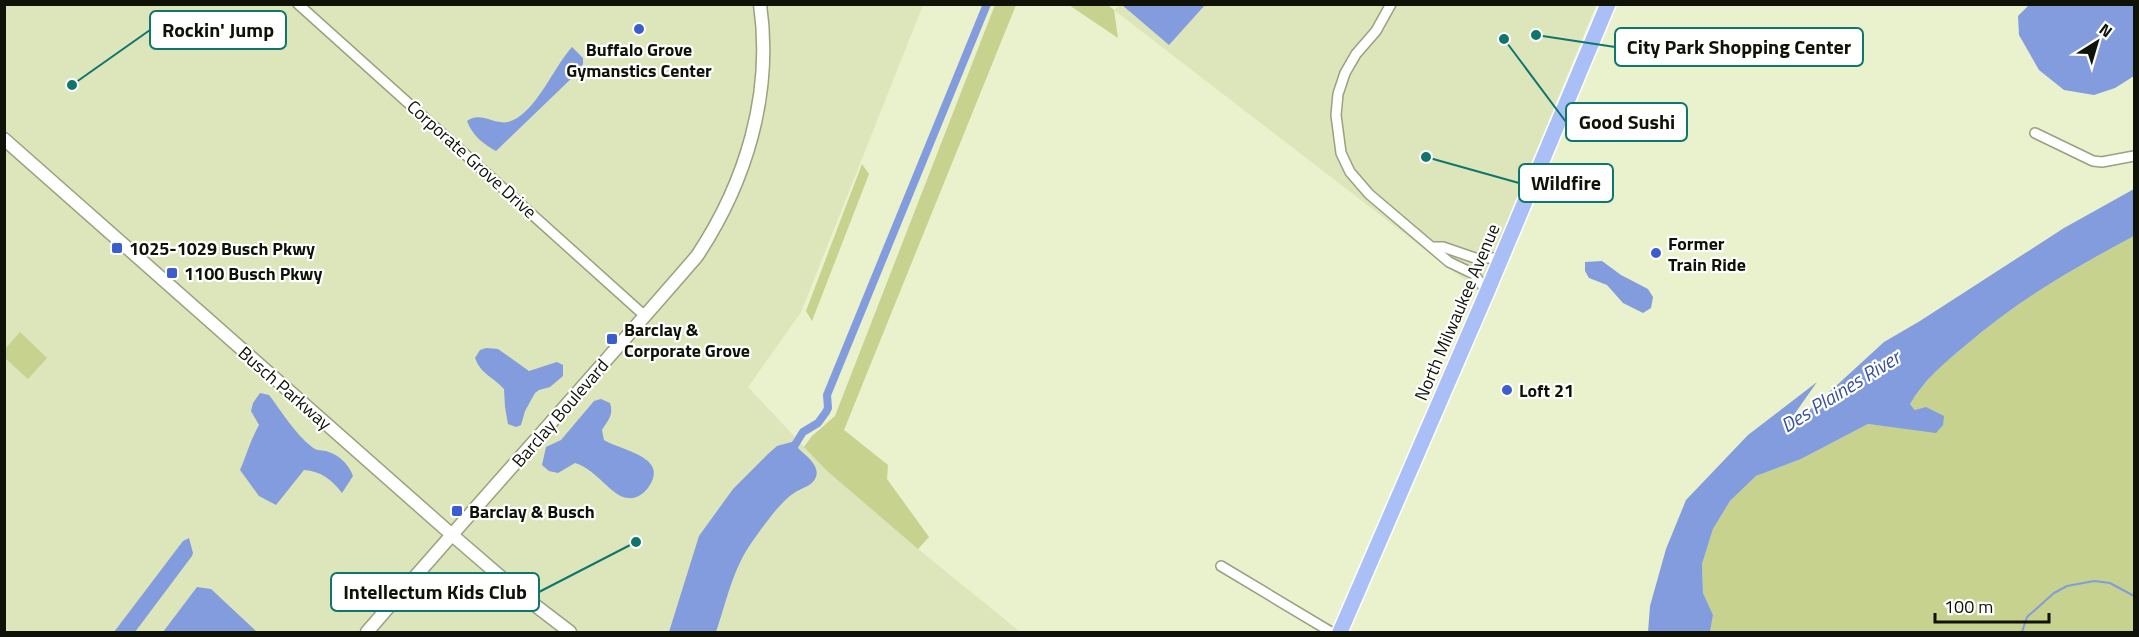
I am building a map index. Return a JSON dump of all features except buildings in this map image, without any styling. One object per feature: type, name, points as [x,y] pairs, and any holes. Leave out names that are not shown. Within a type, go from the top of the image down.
[{"type":"main road","name":"North Milwaukee Avenue","points":[[1340,633],[1488,292],[1608,4]]},
{"type":"street","name":"Corporate Grove Drive","points":[[298,4],[645,316]]},
{"type":"street","name":"Barclay Boulevard","points":[[367,633],[451,534],[557,418],[697,256],[724,211],[737,182],[754,128],[760,100],[763,40],[760,4]]},
{"type":"street","points":[[1391,4],[1376,30],[1356,54],[1338,94],[1336,115],[1341,153],[1350,172],[1370,194],[1449,262],[1474,274],[1488,292]]},
{"type":"street","points":[[2035,133],[2093,161],[2102,162],[2134,156]]},
{"type":"street","name":"Busch Parkway","points":[[4,139],[522,596],[570,633]]},
{"type":"street","points":[[1432,247],[1443,247],[1475,258],[1502,258]]},
{"type":"street","points":[[1221,566],[1332,633]]},
{"type":"shaded area","points":[[1121,4],[1596,5],[1479,291],[1114,10]]},
{"type":"shaded area","points":[[4,5],[923,5],[801,312],[748,387],[827,471],[1020,632],[5,632]]},
{"type":"shaded area","points":[[995,5],[1016,5],[844,430],[888,465],[887,479],[929,537],[918,549],[827,471],[804,447],[812,436],[835,416]]},
{"type":"shaded area","points":[[1069,5],[1108,5],[1114,10],[1118,38]]},
{"type":"shaded area","points":[[862,164],[869,174],[812,321],[806,311]]},
{"type":"shaded area","points":[[2134,236],[2134,632],[1710,632],[1713,615],[1703,593],[1702,564],[1713,529],[1730,501],[1756,476],[1801,459],[1868,424],[1936,432],[1910,404],[1935,372],[2026,299]]},
{"type":"shaded area","points":[[20,332],[47,358],[28,379],[5,358],[5,349]]},
{"type":"water","points":[[1121,4],[1205,4],[1205,5],[1169,45]]},
{"type":"water","points":[[2029,5],[2134,5],[2134,76],[2115,88],[2094,95],[2064,90],[2039,70],[2019,35],[2018,16]]},
{"type":"water","points":[[572,47],[583,58],[583,64],[576,74],[496,151],[479,139],[467,121],[477,117],[508,122],[518,118],[535,101]]},
{"type":"water","name":"Des Plaines River","points":[[2134,189],[2134,236],[2068,273],[2006,313],[1935,372],[1922,387],[1910,404],[1915,410],[1926,407],[1944,416],[1943,425],[1936,433],[1868,424],[1801,459],[1756,476],[1730,501],[1713,529],[1702,564],[1703,593],[1713,615],[1710,632],[1648,632],[1650,606],[1666,549],[1686,500],[1748,435],[1817,382],[1791,419],[1801,418],[1884,342],[2064,228]]},
{"type":"water","points":[[1602,261],[1621,275],[1648,289],[1653,297],[1651,308],[1643,313],[1623,303],[1607,285],[1589,278],[1585,271],[1585,262]]},
{"type":"water","points":[[498,349],[529,371],[557,362],[563,365],[563,376],[550,387],[535,393],[525,411],[521,425],[516,427],[508,424],[504,389],[477,363],[475,358],[480,350]]},
{"type":"water","points":[[260,393],[269,395],[294,429],[312,447],[335,455],[346,463],[353,476],[342,493],[326,477],[304,470],[276,505],[259,496],[240,470],[259,425],[251,411]]},
{"type":"water","points":[[601,399],[610,403],[611,407],[610,417],[602,430],[604,440],[641,456],[649,462],[653,469],[653,477],[648,488],[637,497],[631,498],[616,493],[591,471],[575,463],[558,473],[549,471],[542,465],[546,447],[561,440],[594,401]]},
{"type":"water","points":[[799,440],[798,448],[814,465],[816,477],[810,485],[794,493],[783,503],[745,552],[735,574],[716,632],[669,632],[699,536],[733,489],[768,454],[777,446]]},
{"type":"water","points":[[189,538],[192,556],[135,632],[114,632],[183,541]]},
{"type":"water","points":[[197,587],[211,589],[257,632],[163,632]]},
{"type":"waterway","points":[[793,448],[803,432],[818,423],[828,408],[827,395],[987,4]]},
{"type":"waterway","points":[[2022,632],[2027,617],[2054,593],[2067,586],[2094,581],[2110,583],[2134,596]]},
{"type":"place","name":"Buffalo Grove Gymanstics Center","points":[[639,29]]},
{"type":"place","name":"City Park Shopping Center","points":[[1536,35]]},
{"type":"place","name":"Good Sushi","points":[[1504,39]]},
{"type":"place","name":"Rockin' Jump","points":[[72,85]]},
{"type":"place","name":"Wildfire","points":[[1426,157]]},
{"type":"place","name":"1025-1029 Busch Pkwy","points":[[117,248]]},
{"type":"place","name":"Former Train Ride","points":[[1656,253]]},
{"type":"place","name":"1100 Busch Pkwy","points":[[172,273]]},
{"type":"place","name":"Barclay & Corporate Grove","points":[[612,339]]},
{"type":"place","name":"Loft 21","points":[[1507,390]]},
{"type":"place","name":"Barclay & Busch","points":[[457,511]]},
{"type":"place","name":"Intellectum Kids Club","points":[[636,542]]}]
